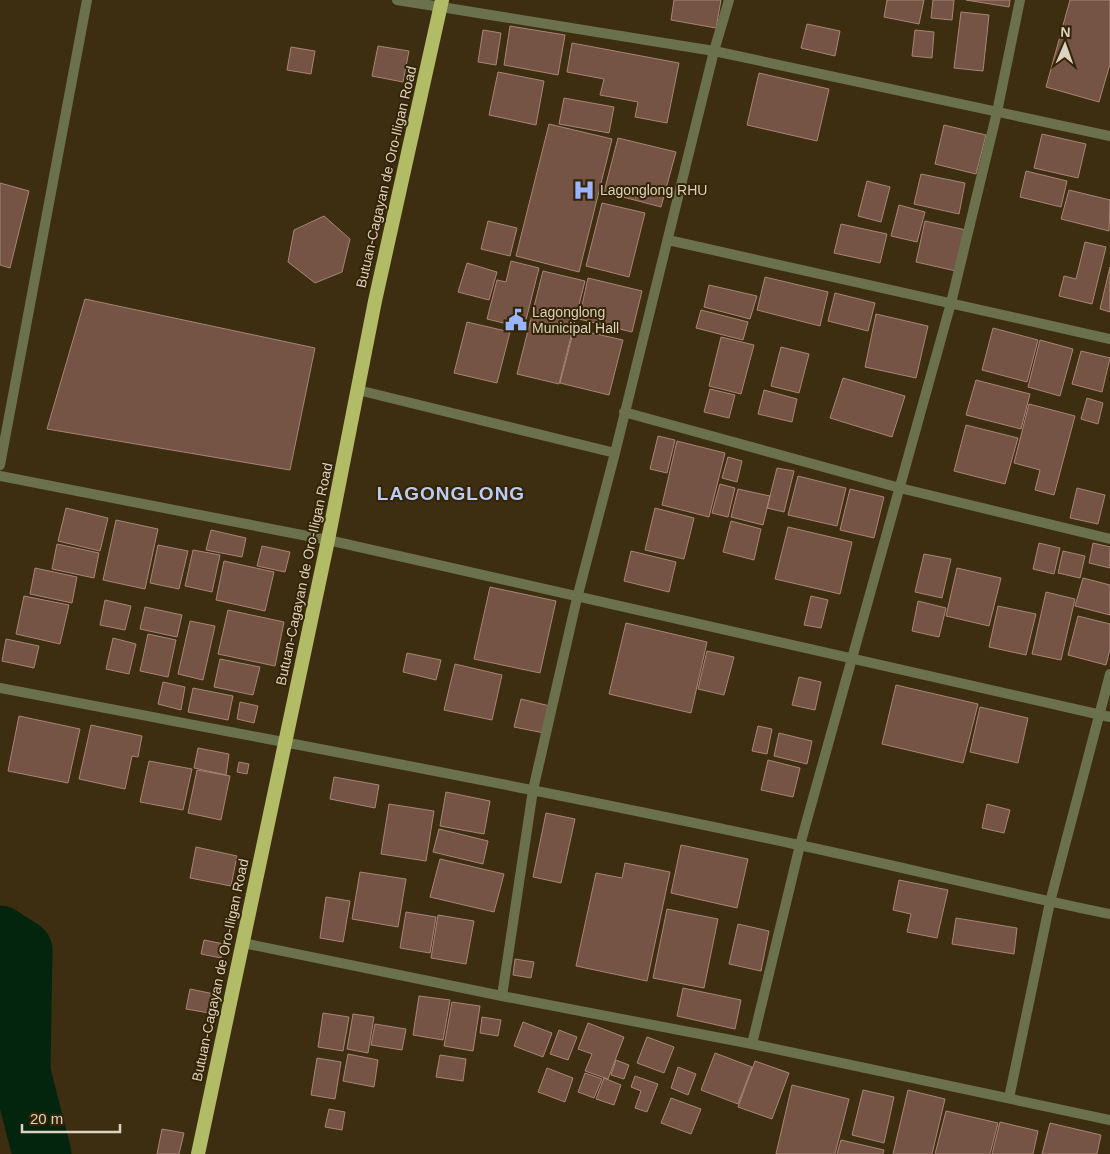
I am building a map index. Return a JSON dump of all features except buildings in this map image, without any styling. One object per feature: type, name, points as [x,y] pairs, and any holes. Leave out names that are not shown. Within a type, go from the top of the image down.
[{"type":"highway","name":"Butuan-Cagayan de Oro-Iligan Road","points":[[198,1154],[328,540],[376,301],[441,4]]},
{"type":"street","points":[[0,465],[87,0]]},
{"type":"street","points":[[397,0],[441,4],[714,51],[1110,136]]},
{"type":"street","points":[[502,996],[533,790],[577,598],[728,0]]},
{"type":"street","points":[[752,1044],[800,845],[951,303],[997,112],[1020,0]]},
{"type":"street","points":[[668,240],[1110,339]]},
{"type":"street","points":[[358,390],[615,453]]},
{"type":"street","points":[[624,412],[900,488],[1110,539]]},
{"type":"street","points":[[0,476],[328,540],[577,598],[1110,717]]},
{"type":"street","points":[[1009,1098],[1050,902],[1110,674]]},
{"type":"street","points":[[0,688],[533,790],[800,845],[1110,914]]},
{"type":"street","points":[[243,943],[502,996],[752,1044],[1110,1120]]},
{"type":"waterway","points":[[0,935],[23,950],[21,1072],[42,1154]]},
{"type":"place","name":"Lagonglong RHU","points":[[584,190]]},
{"type":"place","name":"Lagonglong Municipal Hall","points":[[516,320]]},
{"type":"district","name":"LAGONGLONG","points":[[451,493]]}]
